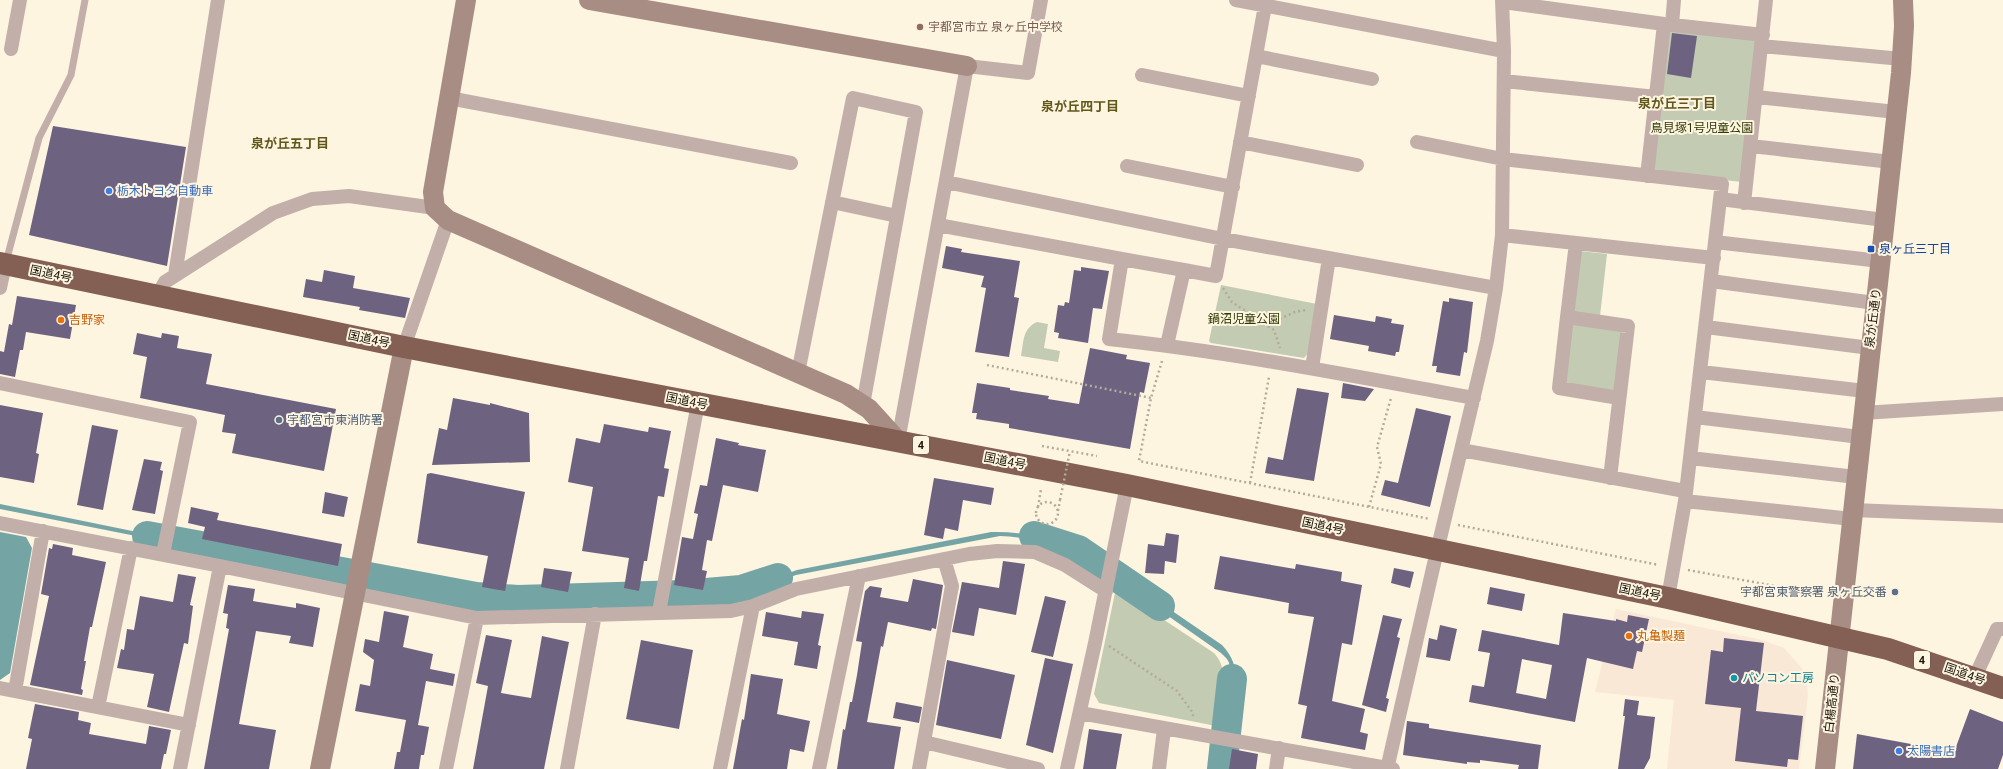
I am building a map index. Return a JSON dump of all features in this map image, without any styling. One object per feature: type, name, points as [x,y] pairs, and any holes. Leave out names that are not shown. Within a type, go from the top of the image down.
[{"type":"highway","name":"国道4号","points":[[3,264],[404,347],[1126,485],[1668,598],[1888,649],[1975,677],[2003,688]]},
{"type":"street","points":[[11,49],[20,0]]},
{"type":"street","points":[[175,275],[218,0]]},
{"type":"street","points":[[320,769],[404,347],[441,214],[433,192],[466,0]]},
{"type":"street","points":[[589,0],[967,66],[1028,73],[1041,0]]},
{"type":"street","points":[[1236,0],[1265,3],[1504,51]]},
{"type":"street","points":[[1647,176],[1656,98],[1668,24],[1674,0]]},
{"type":"street","points":[[1744,203],[1757,97],[1766,0]]},
{"type":"street","name":"泉が丘通り","points":[[1840,637],[1860,437],[1902,59],[1904,26],[1900,0]]},
{"type":"street","points":[[1080,713],[1389,769],[1437,550],[1487,341],[1496,288],[1502,234],[1504,81],[1503,1],[1668,24],[1762,40],[1902,59]]},
{"type":"street","points":[[938,225],[1216,276],[1265,3]]},
{"type":"street","points":[[1256,56],[1372,79]]},
{"type":"street","points":[[898,441],[967,66]]},
{"type":"street","points":[[1142,75],[1249,96]]},
{"type":"street","points":[[1504,81],[1656,98]]},
{"type":"street","points":[[1757,97],[1896,112]]},
{"type":"street","points":[[450,98],[791,163]]},
{"type":"street","points":[[798,373],[853,98],[916,112],[863,405]]},
{"type":"street","points":[[1240,142],[1357,165]]},
{"type":"street","points":[[1417,142],[1503,159],[1722,184],[1690,458],[1668,598]]},
{"type":"street","points":[[1751,146],[1891,162]]},
{"type":"street","points":[[1127,166],[1233,187]]},
{"type":"street","points":[[946,182],[1223,239],[1496,288]]},
{"type":"street","points":[[157,296],[165,282],[273,213],[312,199],[348,196],[441,214],[846,394],[869,408],[898,441]]},
{"type":"street","points":[[1720,199],[1884,220]]},
{"type":"street","points":[[832,202],[897,216]]},
{"type":"street","points":[[1502,234],[1714,258]]},
{"type":"street","points":[[1715,242],[1880,261]]},
{"type":"street","points":[[1576,243],[1559,388],[1619,398]]},
{"type":"street","points":[[1312,368],[1329,258]]},
{"type":"street","points":[[1122,259],[1109,339],[1167,345],[1277,362],[1474,398]]},
{"type":"street","points":[[0,288],[3,264]]},
{"type":"street","points":[[1167,345],[1184,270]]},
{"type":"street","points":[[1711,281],[1875,304]]},
{"type":"street","points":[[1567,317],[1628,326],[1610,478]]},
{"type":"street","points":[[1706,327],[1870,348]]},
{"type":"street","points":[[1701,372],[1865,391]]},
{"type":"street","points":[[0,383],[190,422],[163,554]]},
{"type":"street","points":[[659,612],[698,403]]},
{"type":"street","points":[[1863,413],[2003,404]]},
{"type":"street","points":[[1695,417],[1860,437]]},
{"type":"street","points":[[1461,450],[1610,478],[1685,496],[1852,514],[2003,516]]},
{"type":"street","points":[[1690,458],[1856,477]]},
{"type":"street","points":[[1067,769],[1106,591],[1126,485]]},
{"type":"street","points":[[0,523],[355,592],[477,618],[731,611],[753,606],[796,589],[944,559],[997,550],[1035,552],[1065,565],[1106,591]]},
{"type":"street","points":[[14,691],[43,531]]},
{"type":"street","points":[[98,707],[131,548]]},
{"type":"street","points":[[920,769],[952,586],[944,559]]},
{"type":"street","points":[[180,769],[220,566]]},
{"type":"street","points":[[819,769],[860,576]]},
{"type":"street","points":[[720,769],[753,606]]},
{"type":"street","points":[[567,769],[595,614]]},
{"type":"street","points":[[446,769],[477,618]]},
{"type":"street","points":[[1975,677],[1997,629],[2003,629]]},
{"type":"street","name":"白楊高通り","points":[[1825,769],[1840,637]]},
{"type":"street","points":[[0,688],[189,725]]},
{"type":"street","points":[[1159,769],[1164,729]]},
{"type":"street","points":[[924,742],[1038,769]]},
{"type":"street","points":[[1276,769],[1279,748]]},
{"type":"lane","points":[[3,264],[39,138],[71,75],[85,0]]},
{"type":"path","points":[[1216,276],[1232,302],[1274,330],[1281,354],[1277,362],[1270,368],[1250,483]]},
{"type":"path","points":[[1266,325],[1295,312],[1321,305]]},
{"type":"path","points":[[1167,345],[1151,398],[1139,460],[1444,522],[1786,588]]},
{"type":"path","points":[[987,365],[1151,398]]},
{"type":"path","points":[[1369,507],[1381,464],[1377,447],[1394,383]]},
{"type":"path","points":[[1042,446],[1097,456]]},
{"type":"path","points":[[1041,489],[1037,511],[1040,522],[1047,524],[1054,522],[1058,512],[1070,451]]},
{"type":"path","points":[[1037,511],[1040,506],[1049,503],[1055,506],[1058,512]]},
{"type":"path","points":[[1095,643],[1106,644],[1115,649],[1176,691],[1193,713],[1192,734]]},
{"type":"shaded area","points":[[1616,609],[1762,640],[1784,648],[1806,673],[1808,696],[1799,769],[1667,769],[1674,700],[1595,692]]},
{"type":"green space","name":"鳥見塚1号児童公園","points":[[1667,30],[1759,40],[1742,182],[1650,172]]},
{"type":"green space","points":[[1580,251],[1607,254],[1599,325],[1624,329],[1616,393],[1563,385]]},
{"type":"green space","name":"鍋沼児童公園","points":[[1221,285],[1317,304],[1309,352],[1304,358],[1211,343],[1209,341]]},
{"type":"green space","points":[[1037,322],[1048,324],[1044,348],[1060,351],[1058,362],[1021,356],[1024,336],[1029,328]]},
{"type":"green space","points":[[1116,588],[1214,653],[1219,661],[1224,678],[1222,698],[1216,726],[1099,703],[1094,694]]},
{"type":"water","points":[[0,504],[147,534],[146,538],[0,509]]},
{"type":"water","points":[[0,532],[26,537],[32,548],[10,673],[0,680]]},
{"type":"water","points":[[991,532],[1017,533],[1042,538],[1066,547],[1089,559],[1087,562],[1066,551],[1034,540],[1000,536],[796,575],[738,596],[679,597],[679,593],[738,591],[797,570]]},
{"type":"water","points":[[193,543],[322,569],[321,573],[193,547]]},
{"type":"water","points":[[388,577],[478,596],[644,593],[644,598],[477,599],[387,583]]},
{"type":"water","points":[[1127,580],[1222,645],[1229,654],[1233,662],[1236,680],[1231,720],[1226,719],[1230,675],[1229,663],[1227,659],[1221,653],[1124,585]]},
{"type":"building","points":[[1672,33],[1697,36],[1691,78],[1667,74]]},
{"type":"building","name":"栃木トヨタ自動車","points":[[53,126],[186,147],[167,266],[29,235]]},
{"type":"building","points":[[946,246],[962,249],[961,252],[1020,261],[1014,297],[1019,298],[1009,357],[975,352],[986,288],[981,287],[984,276],[942,268]]},
{"type":"building","points":[[1081,267],[1109,271],[1102,309],[1093,308],[1088,343],[1058,338],[1059,333],[1054,332],[1058,305],[1064,306],[1065,302],[1069,303],[1074,270],[1081,271]]},
{"type":"building","points":[[324,270],[355,276],[353,288],[410,298],[405,318],[359,310],[360,307],[303,297],[306,279],[322,282]]},
{"type":"building","points":[[17,296],[76,305],[70,339],[26,332],[23,350],[20,350],[15,377],[0,374],[0,351],[4,352],[9,324],[12,325]]},
{"type":"building","points":[[1449,298],[1473,302],[1467,353],[1464,352],[1460,376],[1436,372],[1437,366],[1432,366],[1443,301],[1449,302]]},
{"type":"building","points":[[1334,315],[1375,322],[1376,316],[1392,319],[1391,323],[1404,325],[1399,352],[1396,352],[1395,356],[1368,351],[1369,346],[1330,339]]},
{"type":"building","points":[[137,333],[161,338],[162,333],[179,336],[177,348],[212,354],[206,384],[336,409],[324,471],[232,453],[236,434],[222,432],[225,415],[140,398],[147,357],[133,354]]},
{"type":"building","points":[[1090,348],[1127,355],[1126,359],[1150,363],[1144,393],[1140,392],[1130,449],[1009,428],[1009,424],[976,419],[977,413],[972,413],[977,383],[1049,396],[1048,399],[1079,404]]},
{"type":"building","points":[[1343,383],[1374,389],[1365,401],[1341,398]]},
{"type":"building","points":[[1297,388],[1329,393],[1314,481],[1265,473],[1268,457],[1283,460]]},
{"type":"building","points":[[453,398],[490,405],[490,403],[529,413],[530,462],[432,465],[439,428],[447,430]]},
{"type":"building","points":[[0,405],[43,413],[36,453],[39,454],[34,483],[0,477]]},
{"type":"building","points":[[1416,408],[1451,416],[1430,507],[1381,495],[1385,480],[1398,483]]},
{"type":"building","points":[[604,424],[648,432],[649,427],[671,431],[664,468],[669,469],[664,497],[658,496],[647,561],[644,561],[639,591],[624,588],[629,558],[582,551],[593,487],[568,482],[576,438],[600,443]]},
{"type":"building","points":[[92,425],[118,430],[103,510],[77,505]]},
{"type":"building","points":[[716,438],[739,443],[738,445],[766,450],[758,492],[723,485],[712,541],[707,540],[702,570],[707,571],[703,590],[674,585],[682,537],[693,539],[698,514],[694,513],[700,485],[707,486]]},
{"type":"building","points":[[144,459],[162,462],[160,470],[163,471],[155,514],[132,510]]},
{"type":"building","points":[[431,473],[525,492],[505,591],[482,587],[488,556],[417,543],[427,474]]},
{"type":"building","points":[[934,478],[994,488],[991,505],[963,500],[958,531],[945,528],[943,539],[924,535]]},
{"type":"building","points":[[325,492],[348,497],[344,517],[322,513]]},
{"type":"building","points":[[191,507],[219,513],[217,520],[342,544],[338,566],[202,539],[205,527],[188,523]]},
{"type":"building","points":[[1166,533],[1179,535],[1176,563],[1165,561],[1164,574],[1145,573],[1148,544],[1164,546]]},
{"type":"building","points":[[53,544],[73,548],[72,555],[106,562],[92,627],[90,627],[84,661],[86,661],[81,689],[83,690],[82,695],[30,685],[49,596],[41,594],[49,548],[52,549]]},
{"type":"building","points":[[1220,556],[1295,569],[1296,564],[1342,572],[1341,581],[1362,585],[1352,645],[1342,643],[1332,701],[1365,709],[1360,732],[1368,734],[1365,750],[1301,738],[1307,706],[1298,704],[1314,617],[1288,613],[1289,603],[1214,589]]},
{"type":"building","points":[[1003,561],[1025,564],[1016,615],[979,608],[974,636],[952,632],[962,582],[999,588]]},
{"type":"building","points":[[544,568],[572,572],[568,592],[541,587]]},
{"type":"building","points":[[1394,568],[1414,572],[1410,588],[1391,583]]},
{"type":"building","points":[[178,574],[196,577],[190,605],[193,606],[188,644],[184,643],[169,712],[147,707],[154,674],[117,668],[121,649],[124,650],[127,629],[134,630],[140,596],[173,602]]},
{"type":"building","points":[[913,579],[943,585],[936,629],[932,628],[931,631],[888,622],[883,647],[881,646],[867,722],[901,727],[894,769],[837,769],[843,729],[845,730],[857,675],[862,642],[856,641],[865,591],[870,586],[882,588],[880,597],[908,602]]},
{"type":"building","points":[[228,585],[255,589],[253,601],[296,608],[296,603],[320,608],[313,647],[289,643],[291,636],[256,631],[239,724],[276,730],[269,769],[204,769],[229,629],[226,628],[228,614],[223,613]]},
{"type":"building","points":[[1490,587],[1525,594],[1522,611],[1487,604]]},
{"type":"building","points":[[1045,596],[1066,601],[1053,657],[1031,652]]},
{"type":"building","points":[[384,611],[409,616],[403,647],[433,654],[430,669],[455,674],[453,686],[426,681],[418,725],[429,727],[424,755],[421,755],[419,769],[394,769],[397,752],[400,752],[406,720],[355,711],[360,684],[370,686],[374,660],[363,652],[365,639],[379,642]]},
{"type":"building","points":[[802,611],[824,614],[818,645],[821,646],[817,669],[794,665],[798,642],[762,636],[766,612],[801,618]]},
{"type":"building","points":[[1563,613],[1616,621],[1616,619],[1627,622],[1628,615],[1649,619],[1642,652],[1637,651],[1633,669],[1587,658],[1575,722],[1469,702],[1472,685],[1484,687],[1490,653],[1478,651],[1482,630],[1559,645]],"holes":[[[1522,659],[1552,665],[1546,699],[1516,693]]]},
{"type":"building","points":[[1383,615],[1402,619],[1397,637],[1400,638],[1386,698],[1389,699],[1386,712],[1362,705]]},
{"type":"building","points":[[1440,625],[1457,629],[1450,661],[1426,657],[1429,638],[1437,640]]},
{"type":"building","points":[[486,635],[512,640],[501,693],[531,698],[542,636],[569,642],[544,769],[473,769],[488,686],[476,683]]},
{"type":"building","points":[[1724,638],[1764,643],[1756,711],[1803,716],[1798,760],[1788,759],[1787,767],[1735,761],[1741,708],[1705,704],[1711,650],[1723,652]]},
{"type":"building","points":[[641,640],[693,650],[679,729],[626,719]]},
{"type":"building","points":[[1045,658],[1073,664],[1053,753],[1026,745]]},
{"type":"building","points":[[947,660],[1015,675],[1001,739],[936,725]]},
{"type":"building","points":[[751,674],[783,679],[777,714],[810,721],[804,752],[790,749],[787,769],[733,769],[742,719],[744,720]]},
{"type":"building","points":[[1625,699],[1639,701],[1637,715],[1655,717],[1650,758],[1644,769],[1618,769],[1625,716],[1623,716]]},
{"type":"building","points":[[896,702],[922,707],[919,723],[893,718]]},
{"type":"building","points":[[35,704],[79,712],[78,720],[91,723],[89,734],[146,744],[149,726],[171,730],[161,769],[26,769],[32,739],[28,738]]},
{"type":"building","points":[[1970,709],[2003,722],[2003,755],[1998,769],[1853,769],[1857,734],[1938,749],[1953,755]]},
{"type":"building","points":[[1407,721],[1429,724],[1429,728],[1541,745],[1538,769],[1518,769],[1519,765],[1480,760],[1480,763],[1467,762],[1467,764],[1403,755]]},
{"type":"building","points":[[1089,729],[1122,734],[1116,769],[1083,769]]},
{"type":"building","points":[[1232,749],[1258,754],[1256,769],[1229,769]]},
{"type":"waterway","points":[[147,536],[476,597],[518,600],[683,595],[741,590],[778,578]]},
{"type":"waterway","points":[[1034,536],[1078,550],[1160,606]]},
{"type":"waterway","points":[[1222,769],[1232,679]]},
{"type":"place","name":"宇都宮市立 泉ヶ丘中学校","points":[[920,27]]},
{"type":"place","name":"栃木トヨタ自動車","points":[[109,191]]},
{"type":"place","name":"泉ヶ丘三丁目","points":[[1871,249]]},
{"type":"place","name":"吉野家","points":[[61,320]]},
{"type":"place","name":"宇都宮市東消防署","points":[[279,420]]},
{"type":"place","name":"宇都宮東警察署 泉ヶ丘交番","points":[[1895,592]]},
{"type":"place","name":"丸亀製麺","points":[[1629,636]]},
{"type":"place","name":"パソコン工房","points":[[1734,678]]},
{"type":"place","name":"太陽書店","points":[[1899,751]]},
{"type":"district","name":"泉が丘三丁目","points":[[1677,103]]},
{"type":"district","name":"泉が丘四丁目","points":[[1080,106]]},
{"type":"district","name":"泉が丘五丁目","points":[[290,143]]}]
